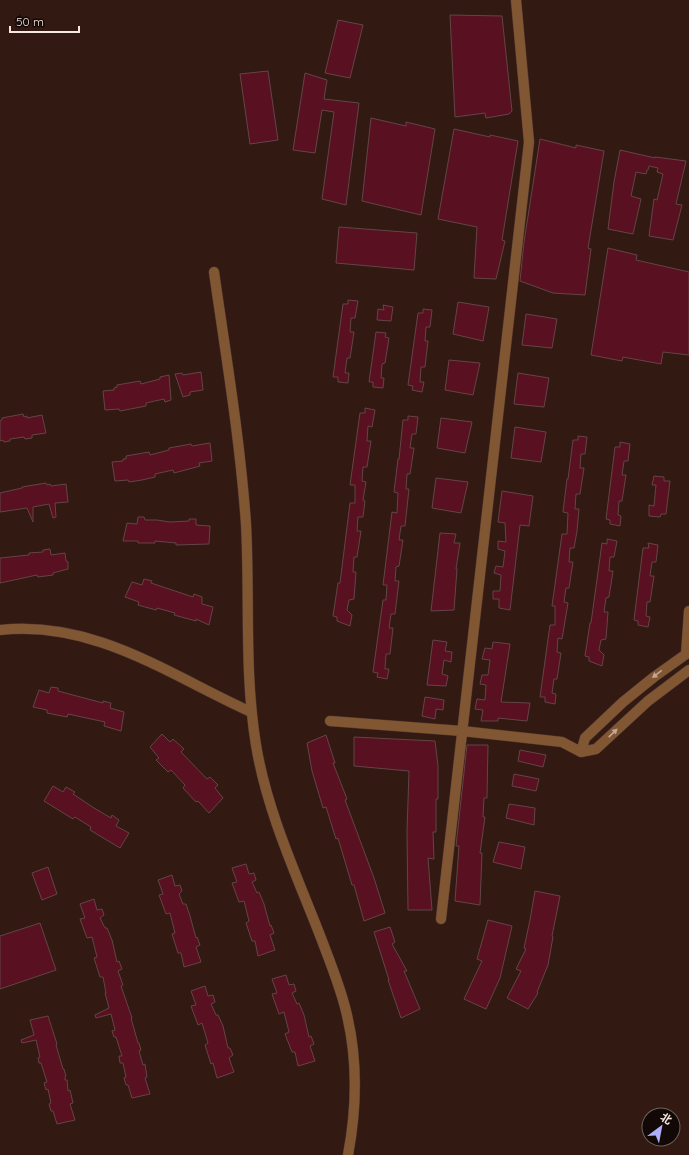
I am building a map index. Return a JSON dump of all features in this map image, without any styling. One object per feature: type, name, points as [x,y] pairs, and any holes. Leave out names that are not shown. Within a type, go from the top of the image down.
[{"type":"street","points":[[441,919],[529,142],[516,0]]},
{"type":"street","points":[[214,272],[231,384],[243,488],[247,554],[247,643],[251,712],[259,760],[269,798],[292,865],[333,970],[346,1010],[353,1049],[355,1086],[354,1121],[348,1155]]},
{"type":"street","points":[[581,752],[585,738],[623,702],[654,676],[688,653],[689,611]]},
{"type":"street","points":[[0,630],[24,629],[61,632],[107,644],[151,662],[228,702],[251,712]]},
{"type":"street","points":[[330,721],[462,731],[562,742],[581,752],[596,749],[648,701],[689,670]]},
{"type":"building","points":[[450,15],[502,16],[512,111],[509,114],[486,118],[485,113],[455,117]]},
{"type":"building","points":[[338,20],[363,25],[350,78],[325,73]]},
{"type":"building","points":[[268,71],[278,140],[250,144],[240,74]]},
{"type":"building","points":[[305,73],[327,80],[324,99],[359,103],[346,205],[322,199],[334,112],[322,110],[315,153],[293,150]]},
{"type":"building","points":[[371,118],[406,126],[406,122],[435,129],[421,215],[362,201]]},
{"type":"building","points":[[454,129],[490,137],[490,135],[518,141],[502,240],[505,241],[496,279],[474,278],[477,227],[438,219]]},
{"type":"building","points":[[540,139],[576,148],[576,145],[604,151],[588,248],[591,249],[585,295],[553,293],[520,281],[524,242]]},
{"type":"building","points":[[620,150],[655,158],[686,161],[676,204],[682,205],[673,240],[649,236],[654,199],[657,200],[663,174],[657,172],[658,168],[649,166],[646,174],[636,172],[631,196],[641,199],[633,234],[608,229]]},
{"type":"building","points":[[339,227],[417,233],[414,270],[336,263]]},
{"type":"building","points":[[608,248],[637,255],[636,260],[689,272],[689,355],[663,352],[661,364],[623,357],[622,361],[591,355]]},
{"type":"building","points":[[348,300],[358,301],[355,318],[351,318],[350,332],[354,332],[350,358],[347,358],[345,373],[349,373],[348,383],[338,382],[338,377],[333,377],[343,304],[348,304]]},
{"type":"building","points":[[458,302],[489,307],[483,341],[453,334]]},
{"type":"building","points":[[383,305],[393,307],[391,321],[377,320],[378,309],[384,310]]},
{"type":"building","points":[[423,309],[432,310],[430,327],[426,327],[425,341],[428,341],[425,367],[421,367],[420,382],[424,382],[422,392],[412,390],[413,386],[408,385],[418,313],[423,313]]},
{"type":"building","points":[[526,314],[557,319],[552,348],[522,345]]},
{"type":"building","points":[[376,332],[386,333],[385,337],[389,338],[385,363],[382,364],[381,378],[384,378],[383,388],[373,387],[373,382],[369,382]]},
{"type":"building","points":[[449,360],[480,363],[473,395],[445,390]]},
{"type":"building","points":[[201,372],[203,390],[190,392],[190,395],[183,397],[175,374],[182,373],[183,375]]},
{"type":"building","points":[[518,373],[549,378],[544,407],[514,404]]},
{"type":"building","points":[[169,375],[171,400],[165,402],[164,399],[146,403],[146,406],[120,411],[119,409],[105,410],[103,391],[114,390],[117,385],[140,381],[141,384]]},
{"type":"building","points":[[365,408],[375,410],[372,427],[368,426],[367,441],[371,441],[367,467],[363,467],[362,481],[366,482],[363,500],[365,501],[363,517],[358,517],[357,531],[361,531],[357,557],[354,557],[353,572],[356,572],[354,599],[349,600],[347,610],[352,615],[350,626],[337,621],[337,617],[333,616],[338,583],[340,583],[350,503],[355,503],[355,485],[350,485],[360,413],[365,413]]},
{"type":"building","points":[[23,414],[24,417],[27,416],[27,418],[42,415],[46,433],[32,435],[32,438],[25,439],[24,437],[10,439],[10,441],[4,442],[3,440],[0,441],[0,421],[2,418]]},
{"type":"building","points":[[408,416],[418,417],[416,434],[412,434],[410,448],[414,448],[410,474],[407,474],[406,489],[409,489],[405,526],[401,526],[399,540],[403,540],[399,566],[396,567],[395,581],[399,581],[395,614],[391,614],[389,628],[393,628],[390,654],[386,654],[385,669],[389,669],[387,679],[377,677],[378,673],[373,672],[383,600],[386,600],[387,585],[383,585],[392,512],[397,513],[398,493],[394,492],[403,420],[408,420]]},
{"type":"building","points":[[441,418],[472,422],[465,453],[437,448]]},
{"type":"building","points":[[515,427],[546,432],[541,462],[511,458]]},
{"type":"building","points":[[578,436],[587,437],[585,454],[581,454],[580,468],[584,468],[580,494],[576,494],[575,509],[579,509],[574,548],[570,548],[569,562],[573,562],[569,588],[566,588],[564,602],[568,603],[562,639],[558,638],[557,652],[561,653],[557,679],[554,679],[552,693],[556,694],[555,704],[545,702],[545,697],[540,697],[550,625],[555,625],[555,606],[552,606],[562,534],[567,534],[568,513],[563,512],[567,479],[573,440],[578,440]]},
{"type":"building","points":[[620,442],[630,444],[628,461],[624,461],[622,475],[626,475],[622,501],[619,501],[618,515],[621,516],[620,526],[610,524],[610,520],[606,519],[615,447],[620,447]]},
{"type":"building","points":[[210,443],[212,461],[199,463],[200,466],[174,473],[173,470],[155,474],[155,477],[142,480],[129,482],[128,480],[115,481],[112,462],[123,461],[123,459],[126,459],[126,456],[149,452],[150,455],[169,450],[169,448],[191,444],[192,446]]},
{"type":"building","points":[[654,476],[664,477],[664,481],[670,481],[666,514],[661,514],[660,517],[649,516],[649,505],[654,506],[656,485],[652,485]]},
{"type":"building","points":[[436,478],[468,482],[461,513],[432,508]]},
{"type":"building","points":[[46,483],[47,485],[50,484],[51,486],[66,484],[68,502],[55,503],[56,517],[53,518],[49,504],[33,507],[33,522],[27,508],[0,512],[0,493]]},
{"type":"building","points":[[502,491],[533,496],[529,526],[520,525],[510,610],[499,608],[499,599],[493,599],[493,591],[500,591],[501,575],[494,573],[496,566],[503,567],[505,551],[498,549],[498,541],[506,542],[505,523],[498,522]]},
{"type":"building","points":[[138,517],[144,517],[145,520],[170,522],[196,519],[196,525],[210,526],[209,544],[176,545],[176,543],[155,541],[155,543],[138,543],[138,541],[123,541],[127,523],[137,524]]},
{"type":"building","points":[[440,533],[456,534],[454,543],[460,543],[456,569],[454,610],[431,611]]},
{"type":"building","points":[[607,539],[617,541],[614,557],[610,557],[609,571],[613,571],[609,597],[606,598],[604,612],[608,612],[606,639],[601,640],[599,650],[604,655],[602,666],[589,661],[589,657],[585,656],[602,543],[607,544]]},
{"type":"building","points":[[648,543],[658,545],[656,562],[652,562],[650,576],[654,576],[650,602],[647,602],[646,616],[650,617],[648,627],[638,625],[638,621],[634,620],[643,548],[649,548]]},
{"type":"building","points":[[50,549],[51,555],[65,553],[66,561],[68,562],[68,569],[53,573],[53,575],[38,577],[37,575],[0,583],[0,558],[29,555],[29,553],[43,552],[43,550]]},
{"type":"building","points":[[144,579],[152,581],[151,583],[193,597],[194,594],[202,597],[202,604],[213,607],[209,625],[196,619],[196,621],[174,615],[175,613],[138,605],[139,602],[125,597],[132,582],[142,585]]},
{"type":"building","points":[[433,640],[447,642],[445,651],[452,652],[451,662],[444,660],[442,674],[448,676],[446,686],[427,685]]},
{"type":"building","points":[[493,642],[510,644],[501,702],[530,703],[527,721],[498,718],[498,721],[481,721],[483,710],[475,709],[477,699],[485,700],[486,685],[480,684],[482,675],[488,675],[490,660],[482,659],[485,648],[492,649]]},
{"type":"building","points":[[51,687],[58,688],[58,691],[84,698],[103,703],[103,701],[111,703],[110,708],[124,712],[121,731],[104,726],[105,722],[68,714],[67,717],[47,713],[47,710],[33,707],[39,690],[49,693]]},
{"type":"building","points":[[425,697],[444,700],[443,710],[436,709],[435,719],[422,716]]},
{"type":"building","points":[[162,734],[170,742],[173,739],[184,749],[181,752],[207,779],[210,777],[218,785],[215,788],[223,798],[209,813],[183,788],[185,785],[171,770],[168,772],[156,760],[159,758],[150,747]]},
{"type":"building","points":[[326,735],[335,763],[333,763],[347,799],[345,800],[374,878],[385,913],[364,921],[354,885],[352,885],[338,838],[336,839],[326,807],[323,808],[312,771],[307,743]]},
{"type":"building","points":[[354,737],[435,741],[438,766],[438,799],[436,799],[436,832],[433,832],[434,859],[428,858],[432,910],[408,910],[407,831],[409,771],[354,766]]},
{"type":"building","points":[[467,745],[488,745],[487,798],[484,798],[483,817],[485,817],[480,853],[482,853],[480,905],[455,901],[459,846],[456,846]]},
{"type":"building","points":[[520,750],[546,755],[543,767],[518,761]]},
{"type":"building","points":[[514,774],[539,779],[536,791],[512,786]]},
{"type":"building","points":[[53,786],[63,792],[66,787],[75,792],[73,794],[94,808],[111,818],[112,815],[119,820],[116,826],[129,833],[120,848],[90,830],[91,827],[75,817],[73,819],[44,801]]},
{"type":"building","points":[[509,804],[535,808],[534,825],[506,818]]},
{"type":"building","points":[[499,842],[525,847],[521,869],[493,862]]},
{"type":"building","points":[[246,864],[249,874],[254,873],[256,880],[252,882],[257,893],[259,892],[270,926],[271,925],[274,933],[270,935],[275,950],[258,956],[255,941],[252,941],[246,923],[249,921],[244,901],[239,902],[232,883],[237,882],[232,868]]},
{"type":"building","points":[[48,867],[57,894],[42,900],[32,873]]},
{"type":"building","points":[[172,875],[175,886],[180,885],[182,891],[179,894],[183,904],[186,904],[196,938],[197,937],[200,945],[196,947],[201,962],[184,967],[181,953],[178,953],[172,934],[175,933],[170,913],[166,914],[159,895],[163,894],[158,880]]},
{"type":"building","points":[[535,891],[560,896],[548,965],[537,992],[538,993],[528,1009],[507,998],[521,971],[516,969],[526,949],[524,948]]},
{"type":"building","points":[[94,899],[97,910],[102,909],[104,915],[100,918],[105,928],[107,928],[112,940],[117,962],[119,961],[122,969],[118,971],[123,985],[121,986],[141,1050],[139,1051],[143,1065],[145,1064],[147,1077],[145,1078],[150,1094],[132,1098],[124,1078],[126,1077],[123,1063],[120,1063],[119,1056],[122,1056],[116,1037],[114,1037],[112,1031],[115,1030],[111,1014],[96,1018],[95,1015],[109,1008],[103,977],[100,977],[94,958],[97,957],[92,937],[87,938],[80,919],[85,918],[80,904]]},
{"type":"building","points":[[488,920],[512,926],[500,978],[486,1009],[464,999],[482,961],[477,959]]},
{"type":"building","points":[[40,923],[56,970],[0,989],[0,936]]},
{"type":"building","points":[[390,927],[395,942],[392,944],[407,971],[404,971],[420,1009],[401,1018],[374,932]]},
{"type":"building","points":[[286,975],[289,985],[294,984],[296,991],[292,993],[297,1004],[299,1003],[304,1015],[309,1037],[311,1036],[314,1044],[310,1046],[315,1061],[298,1066],[295,1052],[292,1052],[285,1034],[289,1032],[284,1012],[279,1014],[272,994],[277,993],[272,979]]},
{"type":"building","points":[[205,986],[208,996],[213,995],[215,1002],[211,1004],[223,1026],[228,1048],[230,1048],[233,1055],[229,1058],[234,1072],[217,1078],[213,1063],[211,1064],[205,1045],[208,1043],[202,1023],[198,1025],[191,1006],[196,1005],[191,991]]},
{"type":"building","points":[[48,1016],[66,1076],[65,1080],[67,1080],[68,1091],[70,1090],[73,1103],[70,1104],[75,1120],[57,1124],[49,1104],[51,1103],[48,1089],[46,1090],[44,1083],[47,1082],[41,1063],[39,1063],[38,1058],[40,1057],[36,1040],[22,1043],[21,1040],[34,1035],[30,1020]]}]
